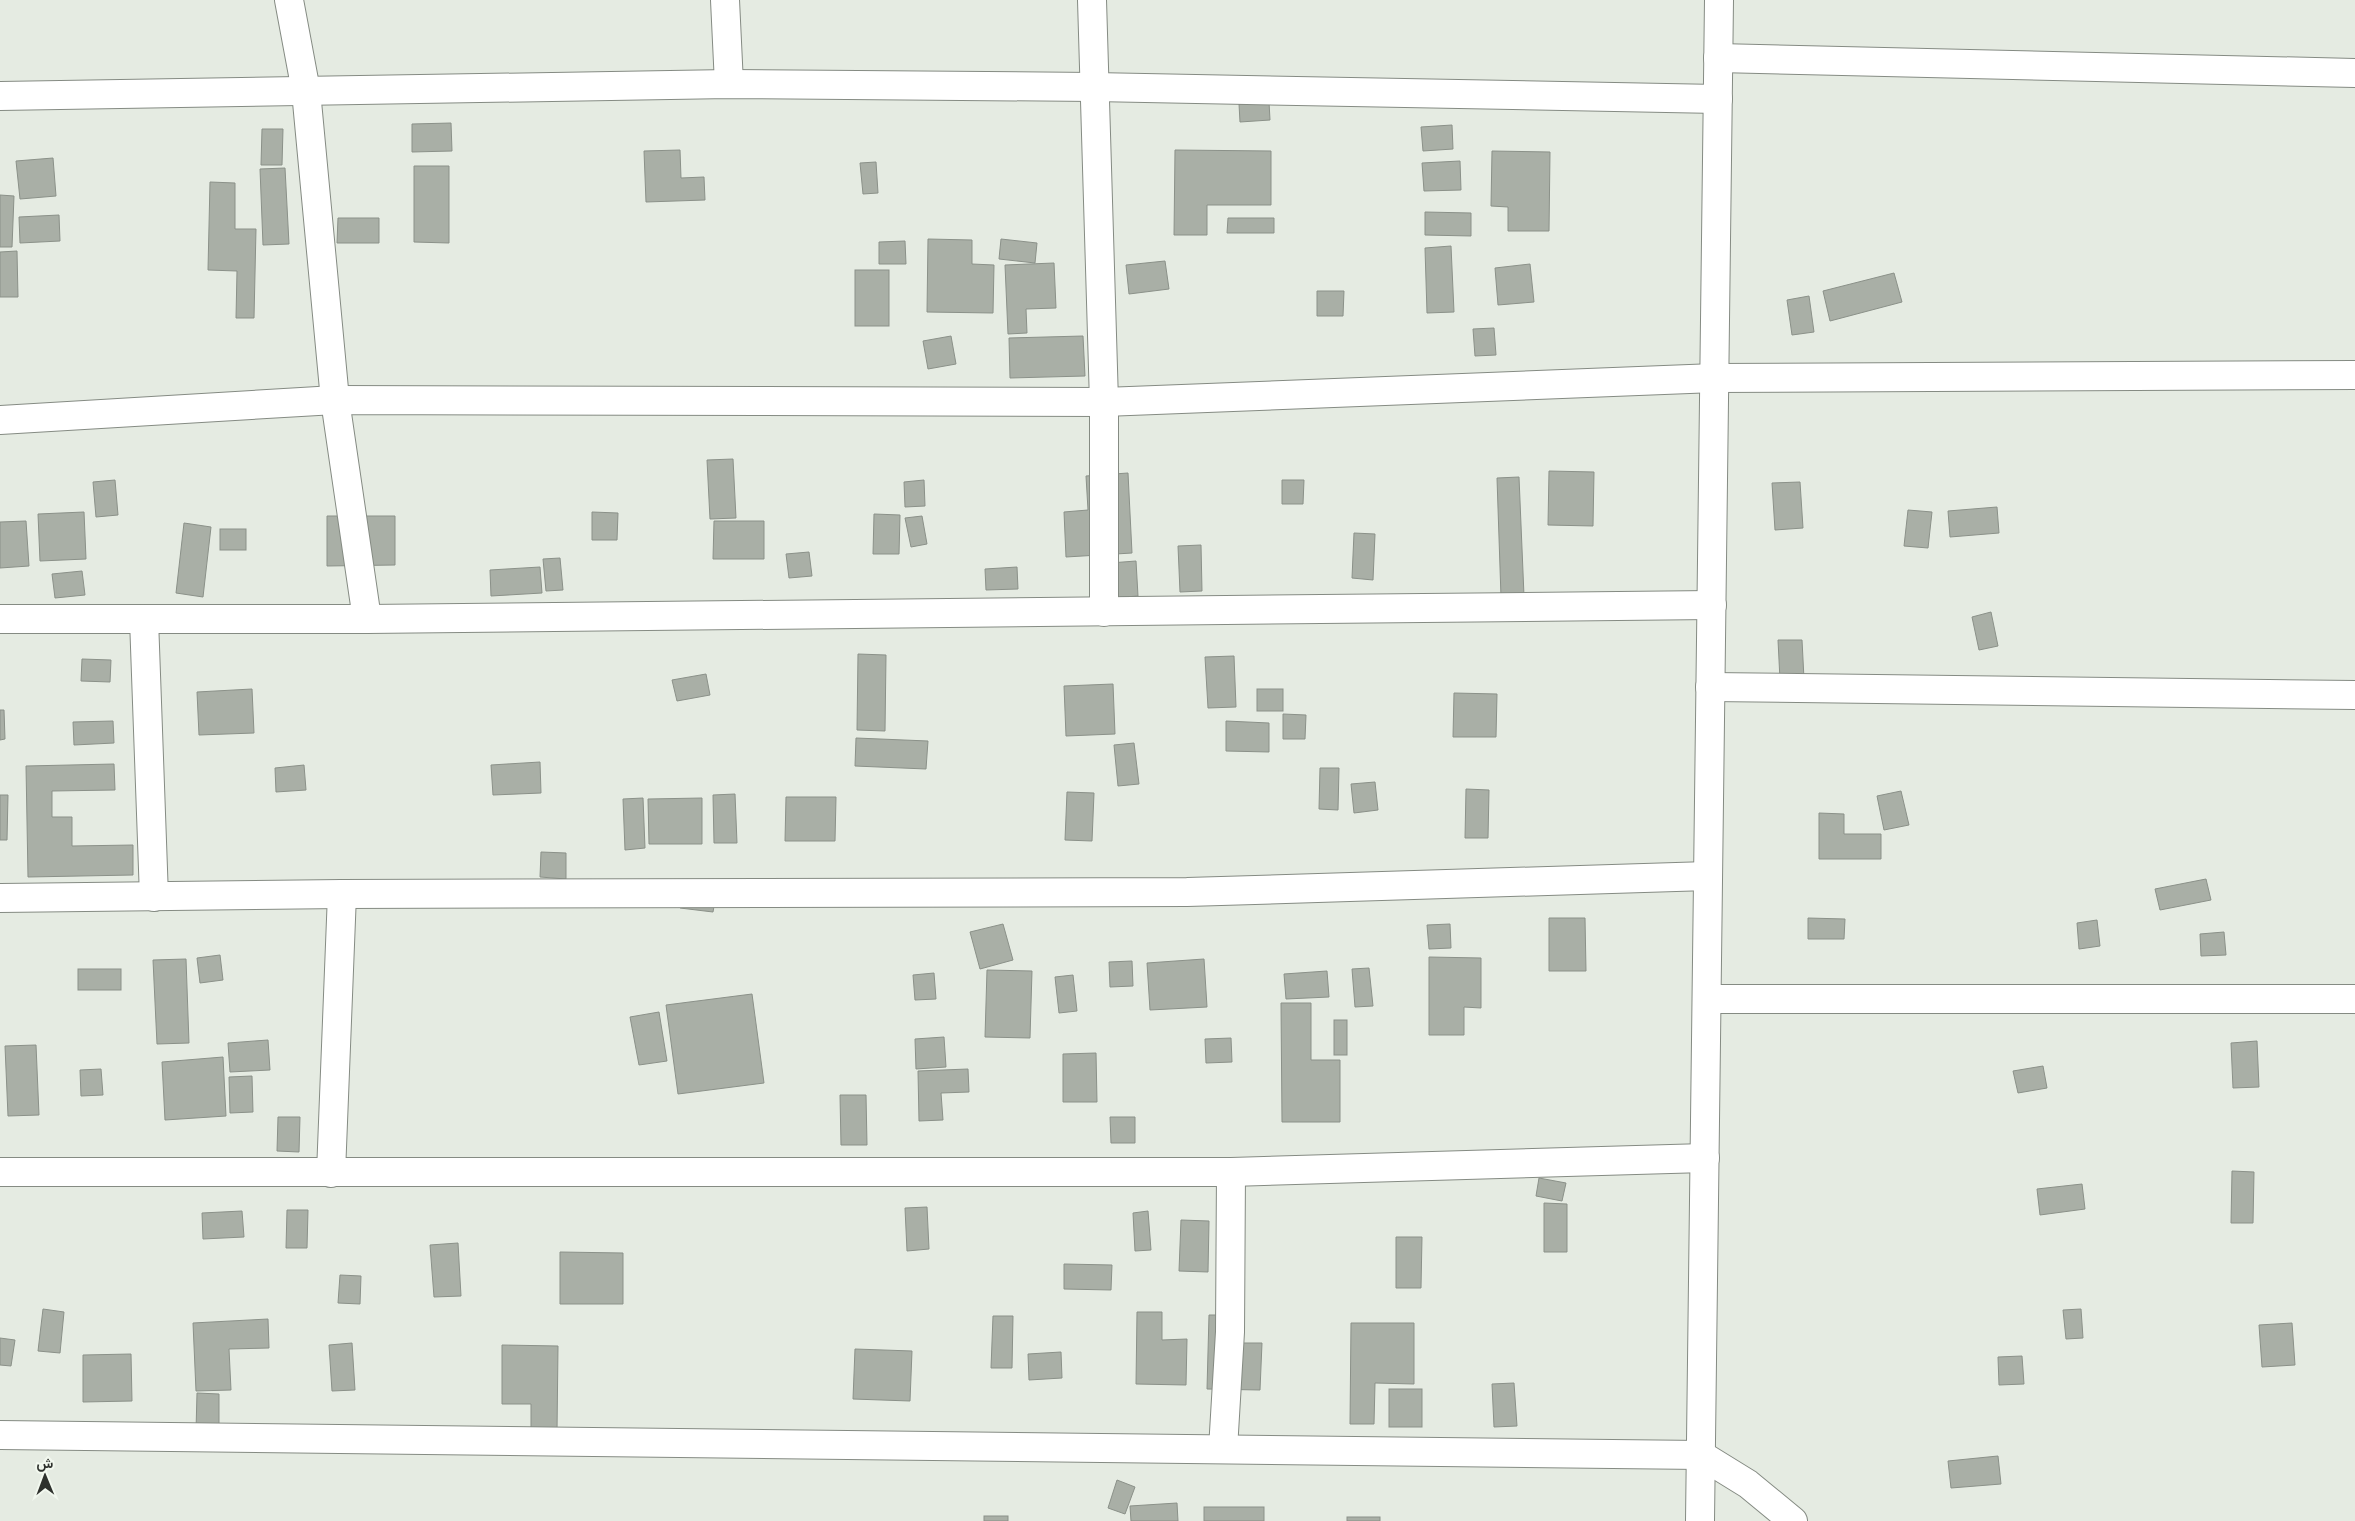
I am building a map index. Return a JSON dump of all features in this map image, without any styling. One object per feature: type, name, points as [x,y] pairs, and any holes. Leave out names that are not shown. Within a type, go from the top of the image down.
[{"type":"street","points":[[289,0],[306,91],[335,400],[367,619]]},
{"type":"street","points":[[725,0],[729,84]]},
{"type":"street","points":[[1092,0],[1104,402],[1104,612]]},
{"type":"street","points":[[1700,1521],[1719,0]]},
{"type":"street","points":[[1718,58],[2355,73]]},
{"type":"street","points":[[0,96],[729,84],[1094,87],[1718,99]]},
{"type":"street","points":[[0,420],[335,400],[1104,402],[1715,378],[2355,375]]},
{"type":"street","points":[[0,619],[367,619],[1712,605]]},
{"type":"street","points":[[144,619],[154,896]]},
{"type":"street","points":[[1710,687],[2355,695]]},
{"type":"street","points":[[0,898],[342,894],[1187,892],[1708,876]]},
{"type":"street","points":[[331,1173],[342,894]]},
{"type":"street","points":[[1707,998],[2355,999]]},
{"type":"street","points":[[0,1172],[1231,1172],[1705,1158]]},
{"type":"street","points":[[1222,1449],[1230,1332],[1231,1172]]},
{"type":"street","points":[[0,1435],[1701,1455],[1748,1484],[1793,1521]]},
{"type":"building","points":[[1269,102],[1270,120],[1240,122],[1239,104]]},
{"type":"building","points":[[451,123],[452,151],[412,152],[412,124]]},
{"type":"building","points":[[1452,125],[1453,149],[1423,151],[1421,127]]},
{"type":"building","points":[[262,129],[283,129],[282,165],[261,165]]},
{"type":"building","points":[[680,150],[681,178],[704,177],[705,200],[646,202],[644,151]]},
{"type":"building","points":[[1175,150],[1271,151],[1271,205],[1207,205],[1207,235],[1174,235]]},
{"type":"building","points":[[1492,151],[1550,152],[1549,231],[1508,231],[1508,207],[1491,206]]},
{"type":"building","points":[[53,158],[56,196],[20,199],[16,161]]},
{"type":"building","points":[[1460,161],[1461,190],[1424,191],[1422,163]]},
{"type":"building","points":[[876,162],[878,193],[863,194],[860,163]]},
{"type":"building","points":[[414,166],[449,166],[449,243],[414,242]]},
{"type":"building","points":[[285,168],[289,244],[263,245],[260,169]]},
{"type":"building","points":[[210,182],[235,183],[235,229],[256,229],[254,318],[236,318],[237,271],[208,270]]},
{"type":"building","points":[[0,195],[14,196],[12,247],[0,247]]},
{"type":"building","points":[[1425,212],[1471,213],[1471,236],[1425,235]]},
{"type":"building","points":[[59,215],[60,241],[20,243],[19,217]]},
{"type":"building","points":[[338,218],[379,218],[379,243],[337,243]]},
{"type":"building","points":[[1228,218],[1274,218],[1274,233],[1227,233]]},
{"type":"building","points":[[928,239],[972,240],[972,264],[994,265],[993,313],[927,312]]},
{"type":"building","points":[[1001,239],[1037,243],[1035,263],[999,259]]},
{"type":"building","points":[[905,241],[906,264],[879,264],[879,242]]},
{"type":"building","points":[[1451,246],[1454,312],[1427,313],[1425,248]]},
{"type":"building","points":[[17,251],[18,297],[0,297],[0,252]]},
{"type":"building","points":[[1165,261],[1169,289],[1129,294],[1126,265]]},
{"type":"building","points":[[1054,263],[1056,308],[1026,309],[1027,333],[1008,334],[1005,265]]},
{"type":"building","points":[[1530,264],[1534,302],[1498,305],[1495,268]]},
{"type":"building","points":[[855,270],[889,270],[889,326],[855,326]]},
{"type":"building","points":[[1894,273],[1902,302],[1830,321],[1823,291]]},
{"type":"building","points":[[1317,291],[1344,291],[1343,316],[1317,316]]},
{"type":"building","points":[[1809,296],[1814,332],[1792,335],[1787,300]]},
{"type":"building","points":[[1494,328],[1496,355],[1475,356],[1473,329]]},
{"type":"building","points":[[951,336],[956,364],[928,369],[923,341]]},
{"type":"building","points":[[1083,336],[1085,376],[1010,378],[1009,338]]},
{"type":"building","points":[[733,459],[736,518],[710,519],[707,460]]},
{"type":"building","points":[[1549,471],[1594,472],[1593,526],[1548,525]]},
{"type":"building","points":[[1128,473],[1132,553],[1066,557],[1064,512],[1088,510],[1086,476]]},
{"type":"building","points":[[1519,477],[1524,596],[1501,597],[1497,478]]},
{"type":"building","points":[[115,480],[118,515],[96,517],[93,482]]},
{"type":"building","points":[[924,480],[925,506],[905,507],[904,482]]},
{"type":"building","points":[[1282,480],[1304,480],[1303,504],[1282,504]]},
{"type":"building","points":[[1800,482],[1803,528],[1775,530],[1772,483]]},
{"type":"building","points":[[1997,507],[1999,533],[1950,537],[1948,511]]},
{"type":"building","points":[[1908,510],[1932,512],[1928,548],[1904,546]]},
{"type":"building","points":[[84,512],[86,559],[40,561],[38,514]]},
{"type":"building","points":[[592,512],[618,513],[617,540],[592,540]]},
{"type":"building","points":[[874,514],[900,515],[899,554],[873,554]]},
{"type":"building","points":[[327,516],[395,516],[395,565],[327,566]]},
{"type":"building","points":[[922,516],[927,544],[911,547],[905,518]]},
{"type":"building","points":[[26,521],[29,566],[0,568],[0,522]]},
{"type":"building","points":[[714,521],[764,521],[764,559],[713,559]]},
{"type":"building","points":[[184,523],[211,527],[203,597],[176,593]]},
{"type":"building","points":[[220,529],[246,529],[246,550],[220,550]]},
{"type":"building","points":[[1354,533],[1375,534],[1373,580],[1352,578]]},
{"type":"building","points":[[1201,545],[1202,591],[1180,592],[1178,546]]},
{"type":"building","points":[[809,552],[812,576],[789,578],[786,554]]},
{"type":"building","points":[[560,558],[563,590],[546,591],[543,559]]},
{"type":"building","points":[[1136,561],[1138,596],[1112,598],[1110,563]]},
{"type":"building","points":[[540,567],[542,593],[491,596],[490,570]]},
{"type":"building","points":[[1017,567],[1018,589],[986,590],[985,569]]},
{"type":"building","points":[[82,571],[85,595],[55,598],[52,574]]},
{"type":"building","points":[[1991,612],[1998,646],[1979,650],[1972,617]]},
{"type":"building","points":[[1778,640],[1802,640],[1804,679],[1780,680]]},
{"type":"building","points":[[858,654],[886,655],[885,731],[857,730]]},
{"type":"building","points":[[1234,656],[1236,707],[1208,708],[1205,657]]},
{"type":"building","points":[[82,659],[111,660],[110,682],[81,681]]},
{"type":"building","points":[[706,674],[710,695],[677,701],[672,680]]},
{"type":"building","points":[[1113,684],[1115,734],[1066,736],[1064,686]]},
{"type":"building","points":[[252,689],[254,733],[199,735],[197,692]]},
{"type":"building","points":[[1257,689],[1283,689],[1283,711],[1257,711]]},
{"type":"building","points":[[1454,693],[1497,694],[1496,737],[1453,737]]},
{"type":"building","points":[[0,710],[4,710],[5,739],[0,740]]},
{"type":"building","points":[[1283,714],[1306,715],[1305,739],[1283,739]]},
{"type":"building","points":[[113,721],[114,743],[74,745],[73,722]]},
{"type":"building","points":[[1226,721],[1269,723],[1269,752],[1226,751]]},
{"type":"building","points":[[856,738],[928,741],[926,769],[855,766]]},
{"type":"building","points":[[1134,743],[1139,784],[1118,786],[1114,745]]},
{"type":"building","points":[[540,762],[541,793],[493,795],[491,765]]},
{"type":"building","points":[[114,764],[115,790],[52,791],[52,817],[72,817],[72,846],[133,845],[133,875],[28,877],[26,766]]},
{"type":"building","points":[[304,765],[306,790],[276,792],[275,768]]},
{"type":"building","points":[[1320,768],[1339,768],[1338,810],[1319,809]]},
{"type":"building","points":[[1375,782],[1378,810],[1354,813],[1351,784]]},
{"type":"building","points":[[1466,789],[1489,790],[1488,838],[1465,838]]},
{"type":"building","points":[[1901,791],[1909,825],[1884,830],[1877,796]]},
{"type":"building","points":[[1067,792],[1094,793],[1092,841],[1065,840]]},
{"type":"building","points":[[735,794],[737,843],[714,843],[713,795]]},
{"type":"building","points":[[0,795],[8,795],[7,840],[0,840]]},
{"type":"building","points":[[786,797],[836,797],[835,841],[785,841]]},
{"type":"building","points":[[643,798],[645,848],[625,850],[623,799]]},
{"type":"building","points":[[702,798],[702,844],[649,844],[648,799]]},
{"type":"building","points":[[1819,813],[1844,814],[1844,834],[1881,834],[1881,859],[1819,859]]},
{"type":"building","points":[[541,852],[566,853],[566,879],[540,877]]},
{"type":"building","points":[[2206,879],[2211,900],[2160,910],[2155,889]]},
{"type":"building","points":[[683,891],[716,895],[713,912],[680,908]]},
{"type":"building","points":[[1549,918],[1585,918],[1586,971],[1549,971]]},
{"type":"building","points":[[1808,918],[1845,919],[1844,939],[1808,939]]},
{"type":"building","points":[[2097,920],[2100,946],[2079,949],[2077,923]]},
{"type":"building","points":[[1003,924],[1013,960],[980,969],[970,932]]},
{"type":"building","points":[[1450,924],[1451,948],[1429,949],[1427,925]]},
{"type":"building","points":[[2224,932],[2226,955],[2201,956],[2200,934]]},
{"type":"building","points":[[220,955],[223,980],[200,983],[197,958]]},
{"type":"building","points":[[1429,957],[1481,958],[1481,1008],[1464,1007],[1464,1035],[1429,1035]]},
{"type":"building","points":[[186,959],[189,1043],[157,1044],[153,960]]},
{"type":"building","points":[[1204,959],[1207,1007],[1150,1010],[1147,963]]},
{"type":"building","points":[[1132,961],[1133,986],[1110,987],[1109,962]]},
{"type":"building","points":[[1369,968],[1373,1006],[1355,1007],[1352,969]]},
{"type":"building","points":[[78,969],[121,969],[121,990],[78,990]]},
{"type":"building","points":[[987,970],[1032,971],[1030,1038],[985,1037]]},
{"type":"building","points":[[1327,971],[1329,997],[1286,999],[1284,974]]},
{"type":"building","points":[[934,973],[936,999],[915,1000],[913,975]]},
{"type":"building","points":[[1073,975],[1077,1011],[1059,1013],[1055,977]]},
{"type":"building","points":[[752,994],[764,1083],[678,1094],[666,1005]]},
{"type":"building","points":[[1281,1003],[1311,1003],[1311,1060],[1340,1060],[1340,1122],[1282,1122]]},
{"type":"building","points":[[659,1012],[667,1061],[639,1065],[630,1017]]},
{"type":"building","points":[[1334,1020],[1347,1020],[1347,1055],[1334,1055]]},
{"type":"building","points":[[944,1037],[946,1067],[916,1069],[915,1039]]},
{"type":"building","points":[[1231,1038],[1232,1062],[1206,1063],[1205,1039]]},
{"type":"building","points":[[268,1040],[270,1070],[230,1072],[228,1043]]},
{"type":"building","points":[[2257,1041],[2259,1087],[2233,1088],[2231,1043]]},
{"type":"building","points":[[36,1045],[39,1115],[8,1116],[5,1046]]},
{"type":"building","points":[[1096,1053],[1097,1102],[1063,1102],[1063,1054]]},
{"type":"building","points":[[223,1057],[226,1116],[165,1120],[162,1062]]},
{"type":"building","points":[[2043,1066],[2047,1088],[2018,1093],[2013,1071]]},
{"type":"building","points":[[101,1069],[103,1095],[81,1096],[80,1070]]},
{"type":"building","points":[[968,1069],[969,1092],[941,1093],[943,1120],[919,1121],[918,1071]]},
{"type":"building","points":[[252,1076],[253,1112],[230,1113],[229,1077]]},
{"type":"building","points":[[840,1095],[866,1095],[867,1145],[841,1145]]},
{"type":"building","points":[[278,1117],[300,1117],[299,1152],[277,1151]]},
{"type":"building","points":[[1110,1117],[1135,1117],[1135,1143],[1111,1143]]},
{"type":"building","points":[[2232,1171],[2254,1172],[2253,1223],[2231,1223]]},
{"type":"building","points":[[1539,1178],[1566,1183],[1562,1201],[1536,1196]]},
{"type":"building","points":[[2082,1184],[2085,1209],[2040,1215],[2037,1189]]},
{"type":"building","points":[[1544,1203],[1567,1204],[1567,1252],[1544,1252]]},
{"type":"building","points":[[927,1207],[929,1249],[907,1251],[905,1208]]},
{"type":"building","points":[[287,1210],[308,1210],[307,1248],[286,1248]]},
{"type":"building","points":[[242,1211],[244,1237],[203,1239],[202,1213]]},
{"type":"building","points":[[1148,1211],[1151,1250],[1135,1251],[1133,1213]]},
{"type":"building","points":[[1181,1220],[1209,1221],[1208,1272],[1179,1271]]},
{"type":"building","points":[[1396,1237],[1422,1237],[1421,1288],[1396,1288]]},
{"type":"building","points":[[458,1243],[461,1296],[434,1297],[430,1245]]},
{"type":"building","points":[[560,1252],[623,1253],[623,1304],[560,1304]]},
{"type":"building","points":[[1064,1264],[1112,1265],[1111,1290],[1064,1289]]},
{"type":"building","points":[[340,1275],[361,1276],[360,1304],[338,1303]]},
{"type":"building","points":[[43,1309],[64,1312],[60,1353],[38,1351]]},
{"type":"building","points":[[2081,1309],[2083,1338],[2066,1339],[2063,1310]]},
{"type":"building","points":[[1137,1312],[1162,1312],[1162,1340],[1187,1339],[1186,1385],[1136,1384]]},
{"type":"building","points":[[1209,1315],[1240,1315],[1239,1343],[1262,1343],[1260,1390],[1207,1389]]},
{"type":"building","points":[[993,1316],[1013,1316],[1012,1368],[991,1368]]},
{"type":"building","points":[[268,1319],[269,1348],[229,1349],[231,1390],[196,1391],[193,1323]]},
{"type":"building","points":[[1351,1323],[1414,1323],[1414,1384],[1375,1383],[1374,1424],[1350,1424]]},
{"type":"building","points":[[2292,1323],[2295,1365],[2262,1367],[2259,1325]]},
{"type":"building","points":[[0,1338],[15,1340],[11,1366],[0,1365]]},
{"type":"building","points":[[352,1343],[355,1390],[332,1391],[329,1345]]},
{"type":"building","points":[[502,1345],[558,1346],[557,1432],[531,1432],[531,1404],[502,1404]]},
{"type":"building","points":[[855,1349],[912,1351],[910,1401],[853,1399]]},
{"type":"building","points":[[1061,1352],[1062,1378],[1029,1380],[1028,1354]]},
{"type":"building","points":[[131,1354],[132,1401],[83,1402],[83,1355]]},
{"type":"building","points":[[2022,1356],[2024,1384],[1999,1385],[1998,1357]]},
{"type":"building","points":[[1514,1383],[1517,1426],[1494,1427],[1492,1384]]},
{"type":"building","points":[[1389,1389],[1422,1389],[1422,1427],[1389,1427]]},
{"type":"building","points":[[197,1393],[219,1394],[219,1431],[196,1431]]},
{"type":"building","points":[[1998,1456],[2001,1484],[1951,1488],[1948,1461]]},
{"type":"building","points":[[1117,1480],[1135,1487],[1125,1514],[1108,1508]]},
{"type":"building","points":[[1177,1503],[1178,1521],[1131,1521],[1130,1506]]},
{"type":"building","points":[[1204,1507],[1264,1507],[1264,1521],[1204,1521]]},
{"type":"building","points":[[984,1516],[1008,1516],[1008,1521],[984,1521]]},
{"type":"building","points":[[1347,1517],[1380,1517],[1380,1521],[1347,1521]]}]
